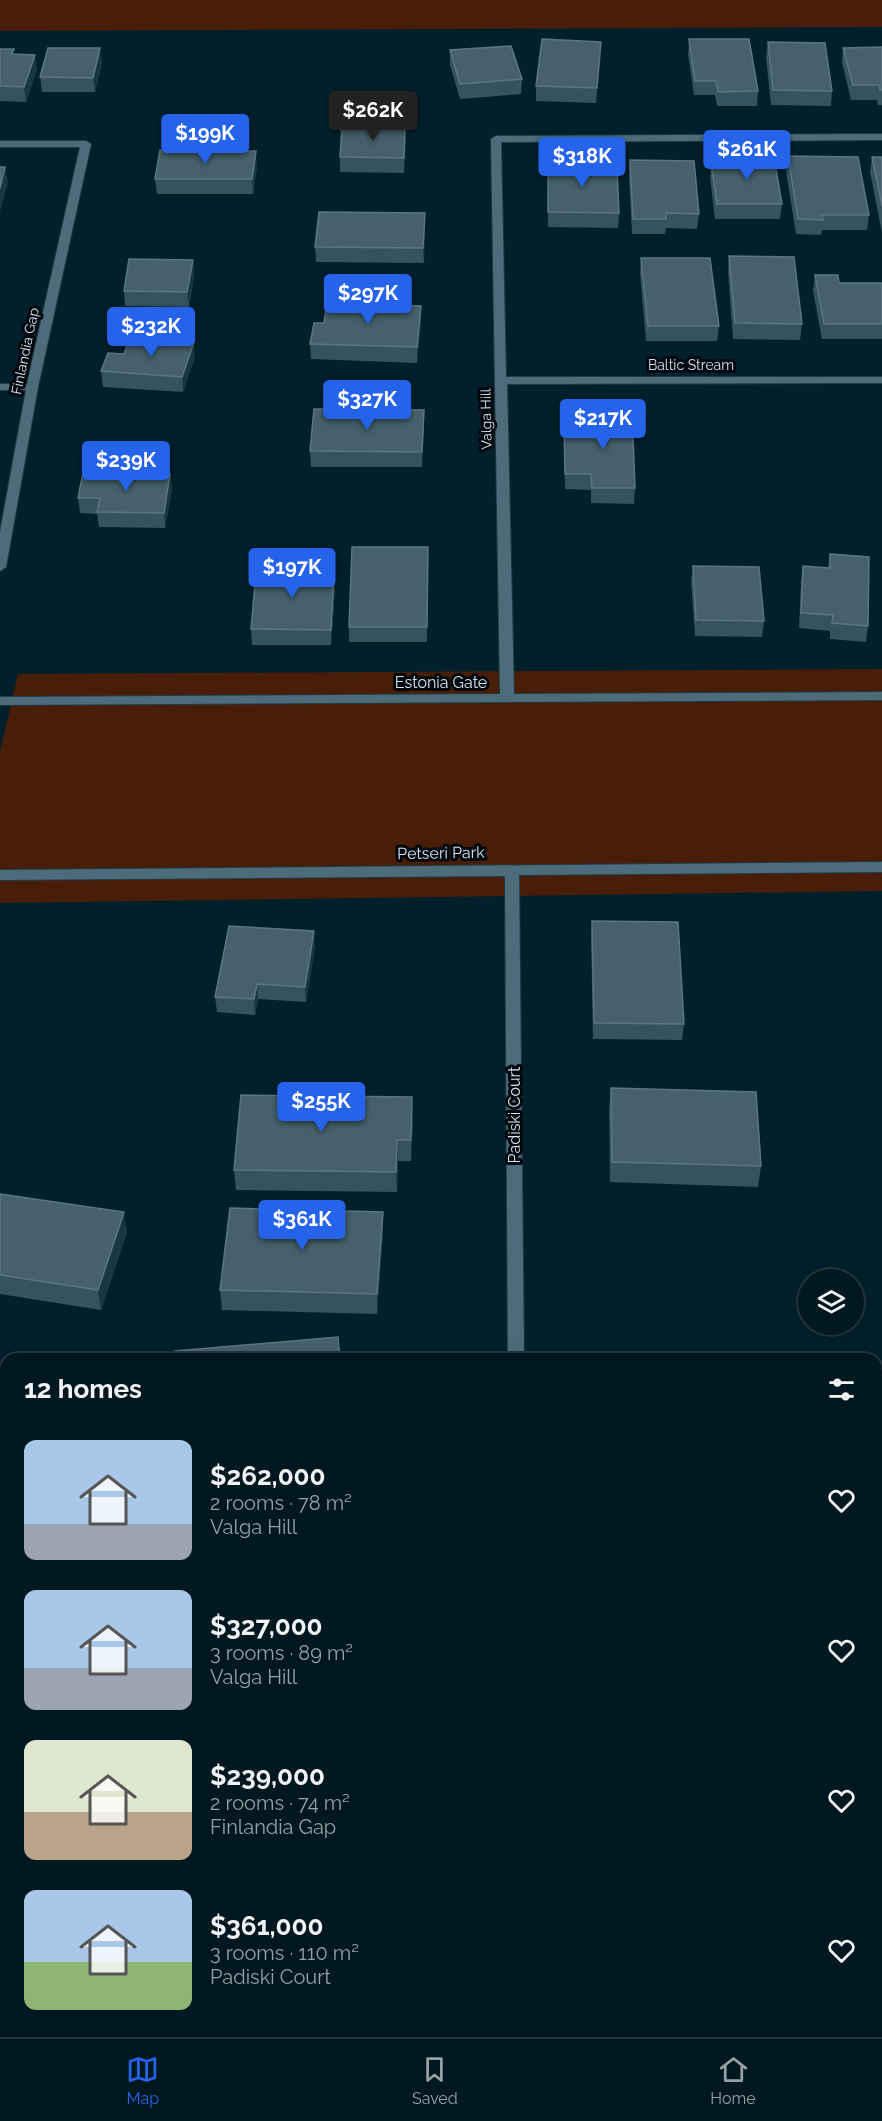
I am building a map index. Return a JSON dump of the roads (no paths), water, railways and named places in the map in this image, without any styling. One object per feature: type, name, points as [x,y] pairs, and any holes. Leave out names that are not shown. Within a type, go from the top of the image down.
[{"type":"street","name":"Valga Hill","points":[[507,698],[496,139],[882,137]]},
{"type":"street","name":"Finlandia Gap","points":[[0,144],[86,144],[32,387],[0,567]]},
{"type":"street","name":"Baltic Stream","points":[[500,381],[882,380]]},
{"type":"street","points":[[0,387],[32,387]]},
{"type":"street","name":"Estonia Gate","points":[[0,701],[882,696]]},
{"type":"street","name":"Petseri Park","points":[[0,875],[882,867]]},
{"type":"street","name":"Padiski Court","points":[[512,870],[516,1353]]}]
